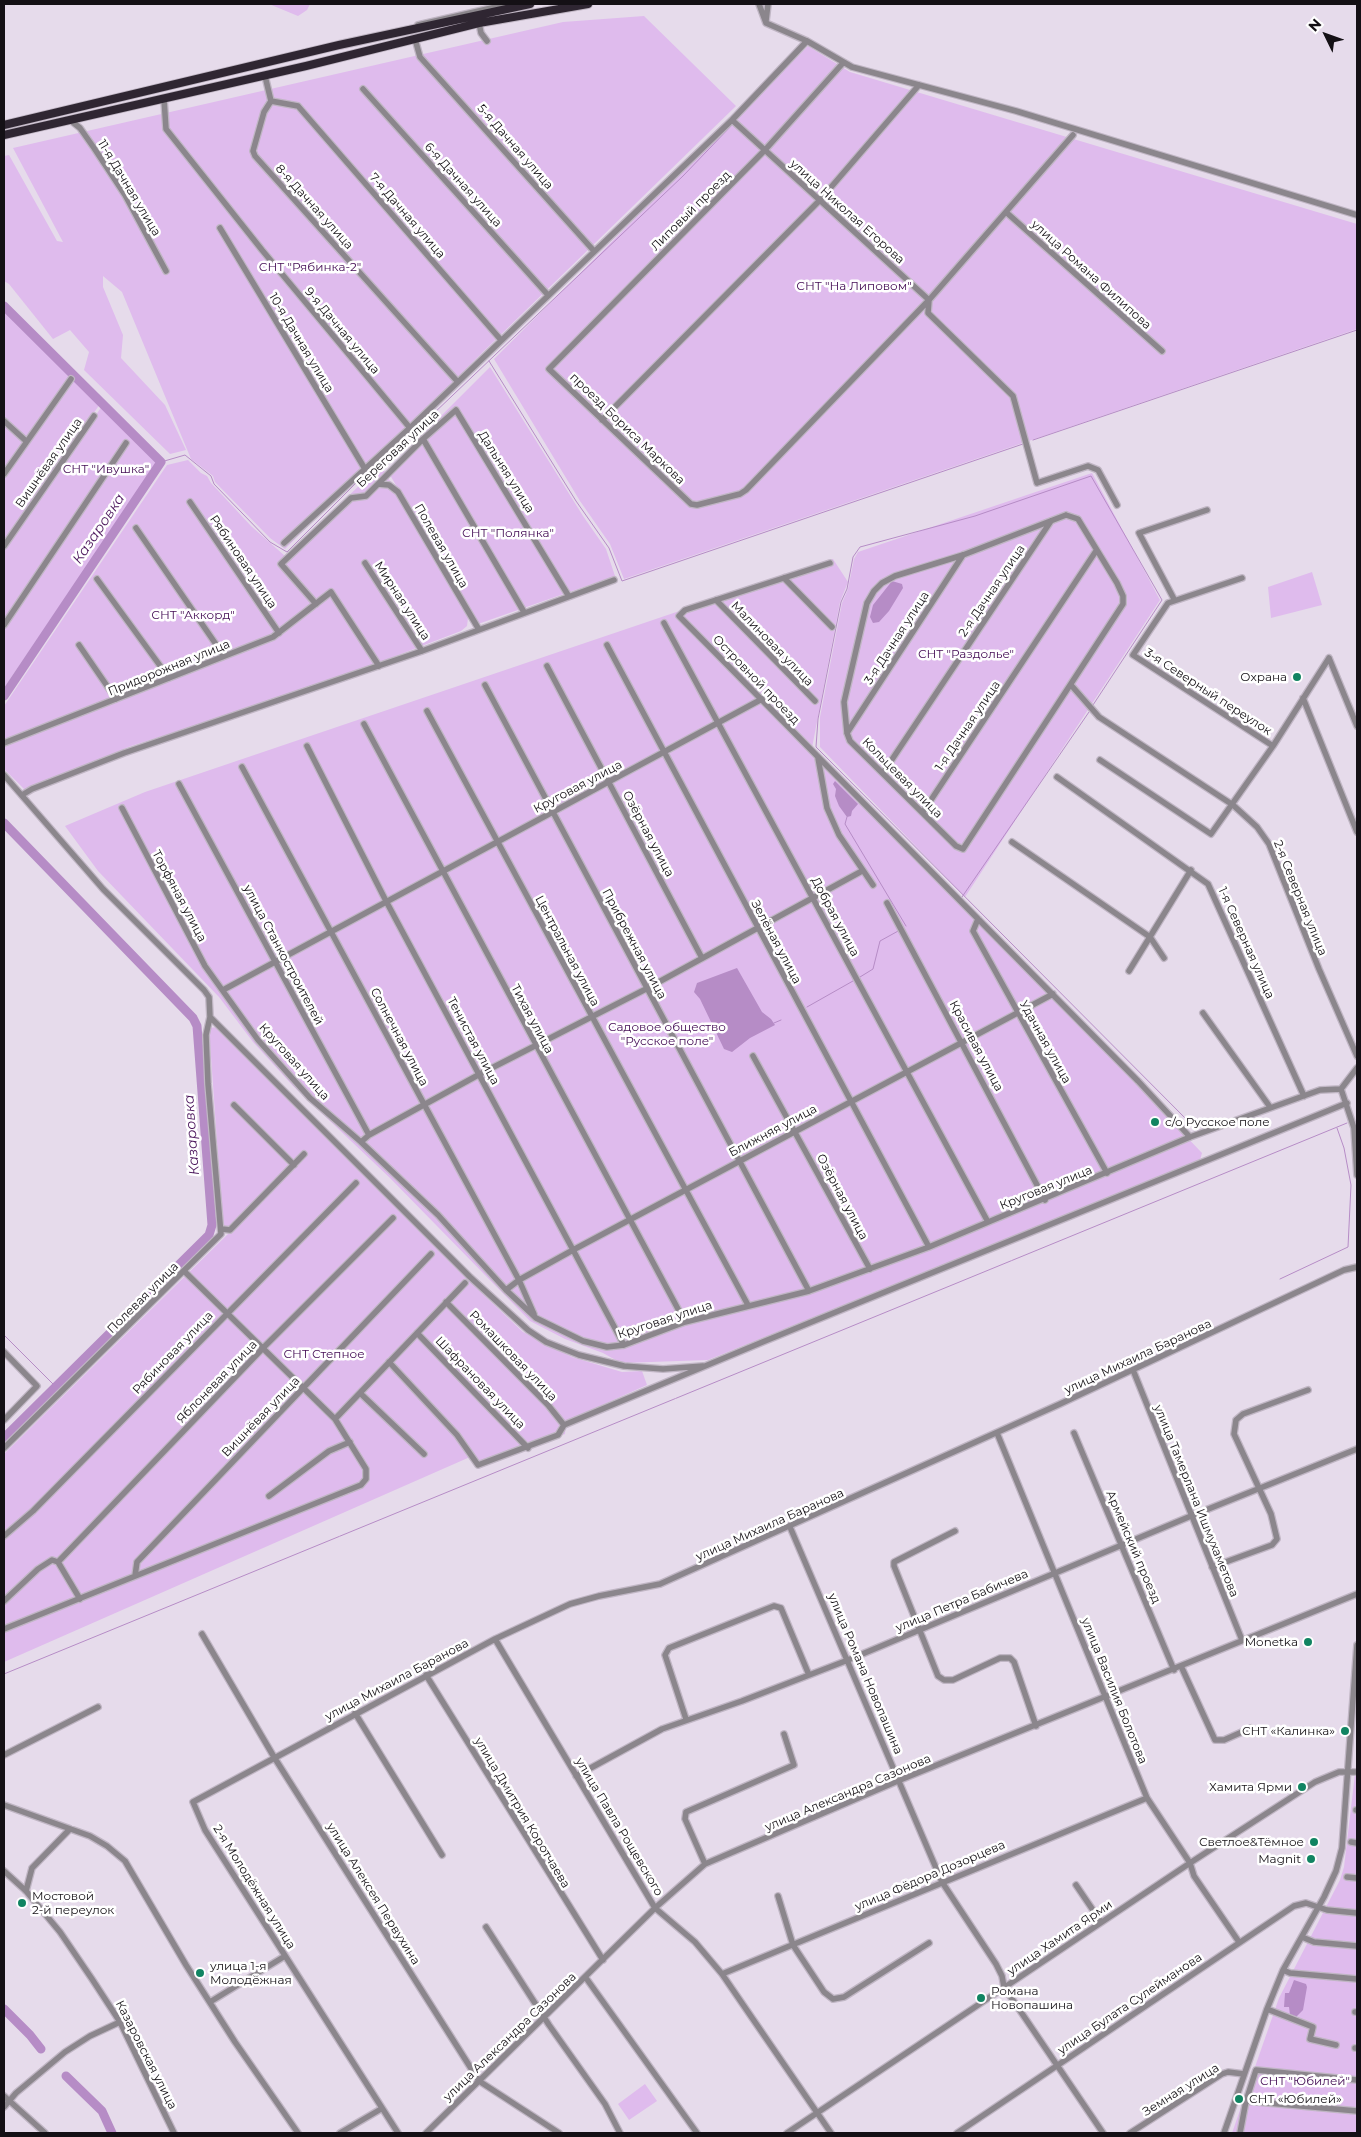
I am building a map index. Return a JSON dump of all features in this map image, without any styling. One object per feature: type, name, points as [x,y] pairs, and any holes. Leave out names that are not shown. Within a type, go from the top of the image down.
[{"type":"highway","points":[[4,125],[390,34],[530,4]]},
{"type":"highway","points":[[4,135],[265,76],[479,23],[588,4]]},
{"type":"highway","points":[[252,66],[254,78]]},
{"type":"street","points":[[390,34],[426,22],[509,4]]},
{"type":"street","points":[[759,4],[764,21],[768,25],[807,41],[843,63],[1016,111],[1357,215]]},
{"type":"street","points":[[768,4],[766,18],[768,25]]},
{"type":"street","points":[[479,23],[481,33],[486,40]]},
{"type":"street","name":"5-я Дачная улица","points":[[415,39],[420,57],[594,251]]},
{"type":"street","points":[[284,543],[410,428],[732,120],[807,41]]},
{"type":"street","name":"Липовый проезд","points":[[549,369],[765,150],[843,63]]},
{"type":"street","points":[[265,76],[271,101]]},
{"type":"street","points":[[602,420],[820,200],[919,85]]},
{"type":"street","name":"6-я Дачная улица","points":[[364,89],[548,295]]},
{"type":"street","name":"9-я Дачная улица","points":[[164,99],[166,129],[262,250],[410,428]]},
{"type":"street","name":"7-я Дачная улица","points":[[271,101],[298,106],[501,340]]},
{"type":"street","name":"8-я Дачная улица","points":[[271,101],[264,112],[253,151],[255,156],[457,381]]},
{"type":"street","name":"11-я Дачная улица","points":[[70,120],[80,128],[125,196],[166,271]]},
{"type":"street","name":"улица Николая Егорова","points":[[732,120],[929,300],[928,314],[1013,396],[1037,483],[1088,466],[1098,470],[1117,505]]},
{"type":"street","points":[[929,300],[1007,213],[1073,135]]},
{"type":"street","name":"улица Романа Филипова","points":[[1007,213],[1162,351]]},
{"type":"street","name":"10-я Дачная улица","points":[[220,228],[365,469]]},
{"type":"street","name":"проезд Бориса Маркова","points":[[549,369],[691,504],[706,503],[740,494],[746,490],[929,300]]},
{"type":"street","points":[[4,472],[71,379]]},
{"type":"street","name":"Береговая улица","points":[[316,604],[281,564],[351,498],[366,496],[423,439],[456,410]]},
{"type":"street","name":"Дальняя улица","points":[[456,410],[568,596]]},
{"type":"street","name":"Вишнёвая улица","points":[[4,546],[94,416]]},
{"type":"street","points":[[4,421],[26,440]]},
{"type":"street","points":[[423,439],[524,612]]},
{"type":"street","points":[[4,625],[126,444]]},
{"type":"street","name":"Полевая улица","points":[[378,484],[389,486],[398,492],[478,628]]},
{"type":"street","name":"Рябиновая улица","points":[[190,502],[279,633]]},
{"type":"street","points":[[1207,510],[1139,533],[1174,599],[1242,578]]},
{"type":"street","name":"Кольцевая улица","points":[[1066,515],[1078,519],[1096,551],[1117,583],[1123,596],[1123,604],[963,849],[956,846],[850,741],[847,733],[844,713],[846,690],[868,603],[874,591],[882,583],[895,576],[963,555],[1066,515]]},
{"type":"street","name":"2-я Дачная улица","points":[[883,773],[1051,520]]},
{"type":"street","points":[[136,528],[224,656]]},
{"type":"street","name":"1-я Дачная улица","points":[[923,812],[1096,551]]},
{"type":"street","name":"3-я Дачная улица","points":[[847,733],[963,555]]},
{"type":"street","name":"Мирная улица","points":[[365,562],[422,651]]},
{"type":"street","points":[[716,600],[830,563]]},
{"type":"street","points":[[784,578],[832,627]]},
{"type":"street","points":[[98,579],[169,678]]},
{"type":"street","points":[[22,795],[32,789],[124,752],[422,651],[478,628],[614,580]]},
{"type":"street","name":"Придорожная улица","points":[[4,743],[273,637],[331,592],[379,666]]},
{"type":"street","name":"3-я Северный переулок","points":[[1174,599],[1168,603],[1133,655],[1273,746]]},
{"type":"street","name":"Островной проезд","points":[[716,600],[686,610],[679,616],[818,758]]},
{"type":"street","name":"Малиновая улица","points":[[716,600],[814,701]]},
{"type":"street","name":"Добрая улица","points":[[664,623],[720,723],[906,1073],[988,1222]]},
{"type":"street","points":[[79,645],[116,699]]},
{"type":"street","name":"Зелёная улица","points":[[606,645],[929,1247]]},
{"type":"street","points":[[1100,760],[1211,834],[1273,746],[1329,658],[1357,726]]},
{"type":"street","name":"Озёрная улица","points":[[548,666],[702,958]]},
{"type":"street","name":"2-я Северная улица","points":[[1071,685],[1099,717],[1233,805],[1257,826],[1269,844],[1319,969],[1357,1056]]},
{"type":"street","name":"Прибрежная улица","points":[[485,686],[738,1162],[809,1291]]},
{"type":"street","points":[[1303,698],[1357,832]]},
{"type":"street","name":"Круговая улица","points":[[762,699],[223,990],[258,1040],[310,1098],[361,1142],[438,1215],[506,1290],[536,1318],[583,1341],[607,1348],[624,1345],[685,1322],[809,1291],[929,1247],[1190,1138],[1270,1107],[1329,1088],[1341,1089]]},
{"type":"street","name":"Центральная улица","points":[[427,711],[590,1017],[748,1305]]},
{"type":"street","name":"Тихая улица","points":[[364,724],[629,1221],[685,1322]]},
{"type":"street","name":"Тенистая улица","points":[[307,746],[386,901],[624,1345]]},
{"type":"street","points":[[818,758],[827,808],[839,835],[873,885]]},
{"type":"street","points":[[818,758],[875,813],[1138,1081],[1190,1138]]},
{"type":"street","name":"Солнечная улица","points":[[242,767],[332,930],[519,1280],[536,1318]]},
{"type":"street","points":[[4,776],[103,889],[209,997],[210,1017],[206,1035],[208,1084],[222,1229]]},
{"type":"street","name":"1-я Северная улица","points":[[1057,777],[1191,870],[1208,884],[1304,1096]]},
{"type":"street","name":"улица Станкостроителей","points":[[179,784],[369,1135]]},
{"type":"street","name":"Торфяная улица","points":[[122,808],[205,966],[223,990]]},
{"type":"street","points":[[1012,842],[1150,937],[1164,958]]},
{"type":"street","points":[[1129,971],[1191,870]]},
{"type":"street","points":[[361,1142],[369,1135],[425,1106],[480,1074],[646,989],[862,871]]},
{"type":"street","name":"Красивая улица","points":[[887,903],[1045,1200]]},
{"type":"street","name":"Удачная улица","points":[[978,919],[973,931],[1107,1173]]},
{"type":"street","name":"Ближняя улица","points":[[506,1290],[519,1280],[573,1250],[1052,994]]},
{"type":"street","points":[[1203,1013],[1270,1107]]},
{"type":"street","points":[[210,1017],[470,1277],[528,1330],[546,1342],[579,1355],[624,1366],[663,1369],[705,1366]]},
{"type":"street","name":"Озёрная улица","points":[[753,1056],[796,1131],[870,1269]]},
{"type":"street","points":[[1357,1068],[1341,1089],[1355,1127],[1357,1175]]},
{"type":"street","points":[[389,1362],[457,1435],[478,1465],[528,1448],[558,1435],[564,1425],[705,1366],[1347,1103]]},
{"type":"street","points":[[234,1105],[294,1165]]},
{"type":"street","name":"Полевая улица","points":[[4,1448],[218,1238],[222,1229],[230,1230],[304,1154]]},
{"type":"street","name":"Рябиновая улица","points":[[4,1536],[33,1511],[356,1183]]},
{"type":"street","name":"Яблоневая улица","points":[[4,1601],[38,1569],[52,1560],[58,1562],[264,1347],[394,1218]]},
{"type":"street","name":"Вишнёвая улица","points":[[135,1576],[137,1562],[431,1254]]},
{"type":"street","name":"улица Михаила Баранова","points":[[193,1802],[494,1639],[570,1604],[599,1596],[660,1584],[790,1528],[1133,1370],[1344,1270],[1357,1267]]},
{"type":"street","points":[[4,1629],[361,1484],[366,1479],[366,1469],[335,1419],[264,1347],[184,1271]]},
{"type":"street","points":[[335,1419],[464,1282]]},
{"type":"street","name":"Ромашковая улица","points":[[446,1302],[548,1405],[564,1425]]},
{"type":"street","name":"Шафрановая улица","points":[[417,1333],[528,1448]]},
{"type":"street","points":[[4,1352],[37,1386],[4,1420]]},
{"type":"street","name":"улица Тамерлана Ишмухаметова","points":[[1133,1370],[1242,1640]]},
{"type":"street","points":[[1212,1567],[1275,1542],[1277,1531],[1234,1434],[1234,1423],[1243,1414],[1308,1390]]},
{"type":"street","points":[[360,1392],[424,1454]]},
{"type":"street","name":"улица Василия Болотова","points":[[997,1433],[1147,1798],[1190,1863],[1194,1876],[1239,1942]]},
{"type":"street","name":"Армейский проезд","points":[[1074,1433],[1174,1670]]},
{"type":"street","points":[[269,1496],[329,1451],[350,1442]]},
{"type":"street","name":"улица Петра Бабичева","points":[[576,1776],[662,1728],[809,1676],[1191,1516],[1357,1449]]},
{"type":"street","name":"улица Романа Новопашина","points":[[790,1528],[900,1780],[942,1882],[996,1964],[1002,1976],[1004,1987],[1102,2133]]},
{"type":"street","points":[[955,1531],[894,1562],[938,1676],[944,1680],[953,1680],[1000,1658],[1012,1660],[1036,1726]]},
{"type":"street","points":[[58,1562],[80,1599]]},
{"type":"street","name":"улица Александра Сазонова","points":[[426,2133],[656,1908],[704,1864],[900,1780],[1357,1594]]},
{"type":"street","points":[[686,1719],[665,1655],[669,1648],[762,1610],[774,1606],[781,1608],[809,1676]]},
{"type":"street","name":"улица Алексея Первухина","points":[[202,1634],[274,1757],[479,2081],[559,2133]]},
{"type":"street","name":"улица Павла Рощевского","points":[[494,1639],[656,1908],[695,1942],[722,1974],[831,2133]]},
{"type":"street","points":[[1224,2133],[1267,2009],[1283,1970],[1336,1871],[1342,1848],[1357,1645]]},
{"type":"street","points":[[1181,1666],[1216,1740],[1224,1740],[1251,1728]]},
{"type":"street","name":"улица Дмитрия Коротчаева","points":[[426,1675],[603,1960]]},
{"type":"street","points":[[4,1755],[98,1707]]},
{"type":"street","points":[[356,1713],[442,1855]]},
{"type":"street","points":[[704,1864],[685,1819],[686,1812],[794,1765],[784,1734]]},
{"type":"street","name":"улица Хамита Ярми","points":[[787,2133],[1101,1922],[1315,1782],[1339,1772],[1357,1772]]},
{"type":"street","name":"улица Фёдора Дозорцева","points":[[722,1974],[1147,1798]]},
{"type":"street","name":"2-я Молодёжная улица","points":[[193,1802],[205,1830],[398,2133]]},
{"type":"street","points":[[4,1805],[99,1841],[124,1862],[210,2002],[298,2133]]},
{"type":"street","points":[[26,1891],[32,1868],[70,1829]]},
{"type":"street","name":"Казаровская улица","points":[[4,1871],[26,1891],[60,1932],[120,2022],[174,2133]]},
{"type":"street","points":[[1347,1877],[1357,1878]]},
{"type":"street","points":[[1076,1885],[1101,1922]]},
{"type":"street","points":[[778,1896],[793,1945],[824,1992],[833,1999],[844,1998],[929,1943]]},
{"type":"street","name":"улица Булата Сулейманова","points":[[957,2133],[1294,1906],[1306,1903],[1327,1910],[1357,1912]]},
{"type":"street","points":[[486,1928],[605,2104],[620,2133]]},
{"type":"street","points":[[1302,1937],[1314,1942],[1357,1946]]},
{"type":"street","points":[[210,2002],[285,1956]]},
{"type":"street","points":[[1283,1970],[1290,1973],[1357,1979]]},
{"type":"street","points":[[586,1978],[697,2133]]},
{"type":"street","points":[[1267,2009],[1313,2027],[1310,2039],[1336,2045]]},
{"type":"street","points":[[4,2107],[65,2052],[90,2036],[120,2022]]},
{"type":"street","points":[[1240,2133],[1246,2101],[1256,2070],[1357,2080]]},
{"type":"street","name":"Земная улица","points":[[1130,2133],[1222,2074],[1228,2072],[1244,2074]]},
{"type":"street","points":[[4,2096],[45,2133]]},
{"type":"street","points":[[1246,2101],[1357,2111]]},
{"type":"street","points":[[340,2133],[381,2109]]},
{"type":"green space","points":[[269,4],[310,4],[307,10],[298,16]]},
{"type":"green space","name":"СНТ \"Рябинка-2\"","points":[[644,16],[736,106],[485,350],[285,549],[270,538],[215,482],[213,476],[191,459],[122,292],[103,276],[103,287],[123,335],[121,358],[165,405],[186,450],[170,454],[84,370],[89,352],[70,330],[53,339],[9,284],[4,281],[4,156],[9,155],[57,241],[63,242],[13,148],[563,22]]},
{"type":"green space","name":"СНТ \"На Липовом\"","points":[[808,46],[850,72],[1357,224],[1357,329],[624,579],[610,544],[580,501],[494,359]]},
{"type":"green space","points":[[4,309],[100,404],[4,542]]},
{"type":"green space","name":"СНТ \"Полянка\"","points":[[490,367],[583,516],[606,549],[615,576],[478,624],[387,470]]},
{"type":"green space","name":"СНТ \"Ивушка\"","points":[[102,406],[158,461],[4,688],[4,551]]},
{"type":"green space","name":"СНТ \"Аккорд\"","points":[[188,460],[201,473],[207,476],[211,483],[251,526],[285,556],[381,465],[468,618],[467,626],[461,631],[380,662],[251,708],[131,746],[25,790],[4,769],[4,706],[167,465]]},
{"type":"green space","name":"СНТ \"Раздолье\"","points":[[1092,473],[1160,600],[965,897],[820,747],[820,717],[842,603],[848,589],[854,559],[858,552]]},
{"type":"green space","name":"Садовое общество \"Русское поле\"","points":[[833,559],[848,582],[840,602],[811,753],[1094,1040],[1202,1153],[1200,1160],[708,1360],[621,1363],[603,1353],[565,1339],[530,1321],[390,1178],[293,1086],[253,1042],[219,997],[98,871],[65,826],[145,792]]},
{"type":"green space","points":[[1312,572],[1322,605],[1271,618],[1268,587]]},
{"type":"green space","name":"СНТ Степное","points":[[217,1027],[523,1332],[572,1357],[622,1372],[642,1371],[647,1385],[566,1421],[565,1434],[478,1469],[470,1457],[4,1662],[4,1454],[229,1233],[223,1227],[209,1028]]},
{"type":"green space","name":"СНТ \"Юбилей\"","points":[[1357,1757],[1357,2133],[1232,2133],[1279,1998],[1340,1880],[1344,1867]]},
{"type":"green space","points":[[645,2084],[657,2101],[629,2120],[618,2104]]},
{"type":"shaded area","points":[[892,581],[902,584],[903,588],[889,611],[879,622],[873,623],[870,617],[873,605]]},
{"type":"shaded area","points":[[835,781],[858,804],[852,811],[851,816],[847,817],[839,806],[835,796],[836,789],[833,784]]},
{"type":"shaded area","points":[[737,968],[762,1012],[775,1025],[750,1038],[732,1052],[724,1049],[700,999],[694,992],[697,983]]},
{"type":"shaded area","points":[[1294,1980],[1306,1984],[1307,1987],[1303,2010],[1296,2017],[1290,2015],[1289,2007],[1284,2007],[1285,1993],[1289,1993]]},
{"type":"waterway","points":[[161,462],[185,455],[211,476],[214,484],[270,542],[287,552],[360,479],[411,435],[683,176],[732,125]]},
{"type":"waterway","name":"Казаровка","points":[[4,306],[161,462],[4,696]]},
{"type":"waterway","points":[[1033,440],[1357,330]]},
{"type":"waterway","points":[[489,361],[576,501],[609,548],[622,581],[1023,444]]},
{"type":"waterway","points":[[1093,705],[1162,600],[1091,476],[975,516],[860,547],[853,557],[847,589],[841,602],[818,719],[816,747],[1193,1126]]},
{"type":"waterway","points":[[962,897],[1089,712]]},
{"type":"waterway","points":[[847,817],[845,824],[906,926]]},
{"type":"waterway","name":"Казаровка","points":[[4,823],[193,1018],[197,1026],[212,1225],[209,1235],[4,1438]]},
{"type":"waterway","points":[[860,977],[873,969],[880,941],[900,930]]},
{"type":"waterway","points":[[807,1007],[853,981]]},
{"type":"waterway","points":[[774,1023],[781,1020]]},
{"type":"waterway","points":[[4,1674],[1347,1123]]},
{"type":"waterway","points":[[1280,1279],[1348,1247],[1351,1185],[1344,1148],[1337,1128]]},
{"type":"waterway","points":[[4,1335],[55,1386]]},
{"type":"waterway","name":"Казаровка","points":[[4,2009],[41,2049]]},
{"type":"waterway","name":"Казаровка","points":[[66,2076],[102,2111],[112,2133]]},
{"type":"place","name":"Охрана","points":[[1297,677]]},
{"type":"place","name":"с/о Русское поле","points":[[1155,1122]]},
{"type":"place","name":"Monetka","points":[[1308,1642]]},
{"type":"place","name":"СНТ «Калинка»","points":[[1345,1731]]},
{"type":"place","name":"Хамита Ярми","points":[[1302,1787]]},
{"type":"place","name":"Светлое&Тёмное","points":[[1314,1842]]},
{"type":"place","name":"Magnit","points":[[1311,1859]]},
{"type":"place","name":"Мостовой 2-й переулок","points":[[22,1903]]},
{"type":"place","name":"улица 1-я Молодёжная","points":[[200,1973]]},
{"type":"place","name":"Романа Новопашина","points":[[981,1998]]},
{"type":"place","name":"СНТ «Юбилей»","points":[[1239,2099]]}]
